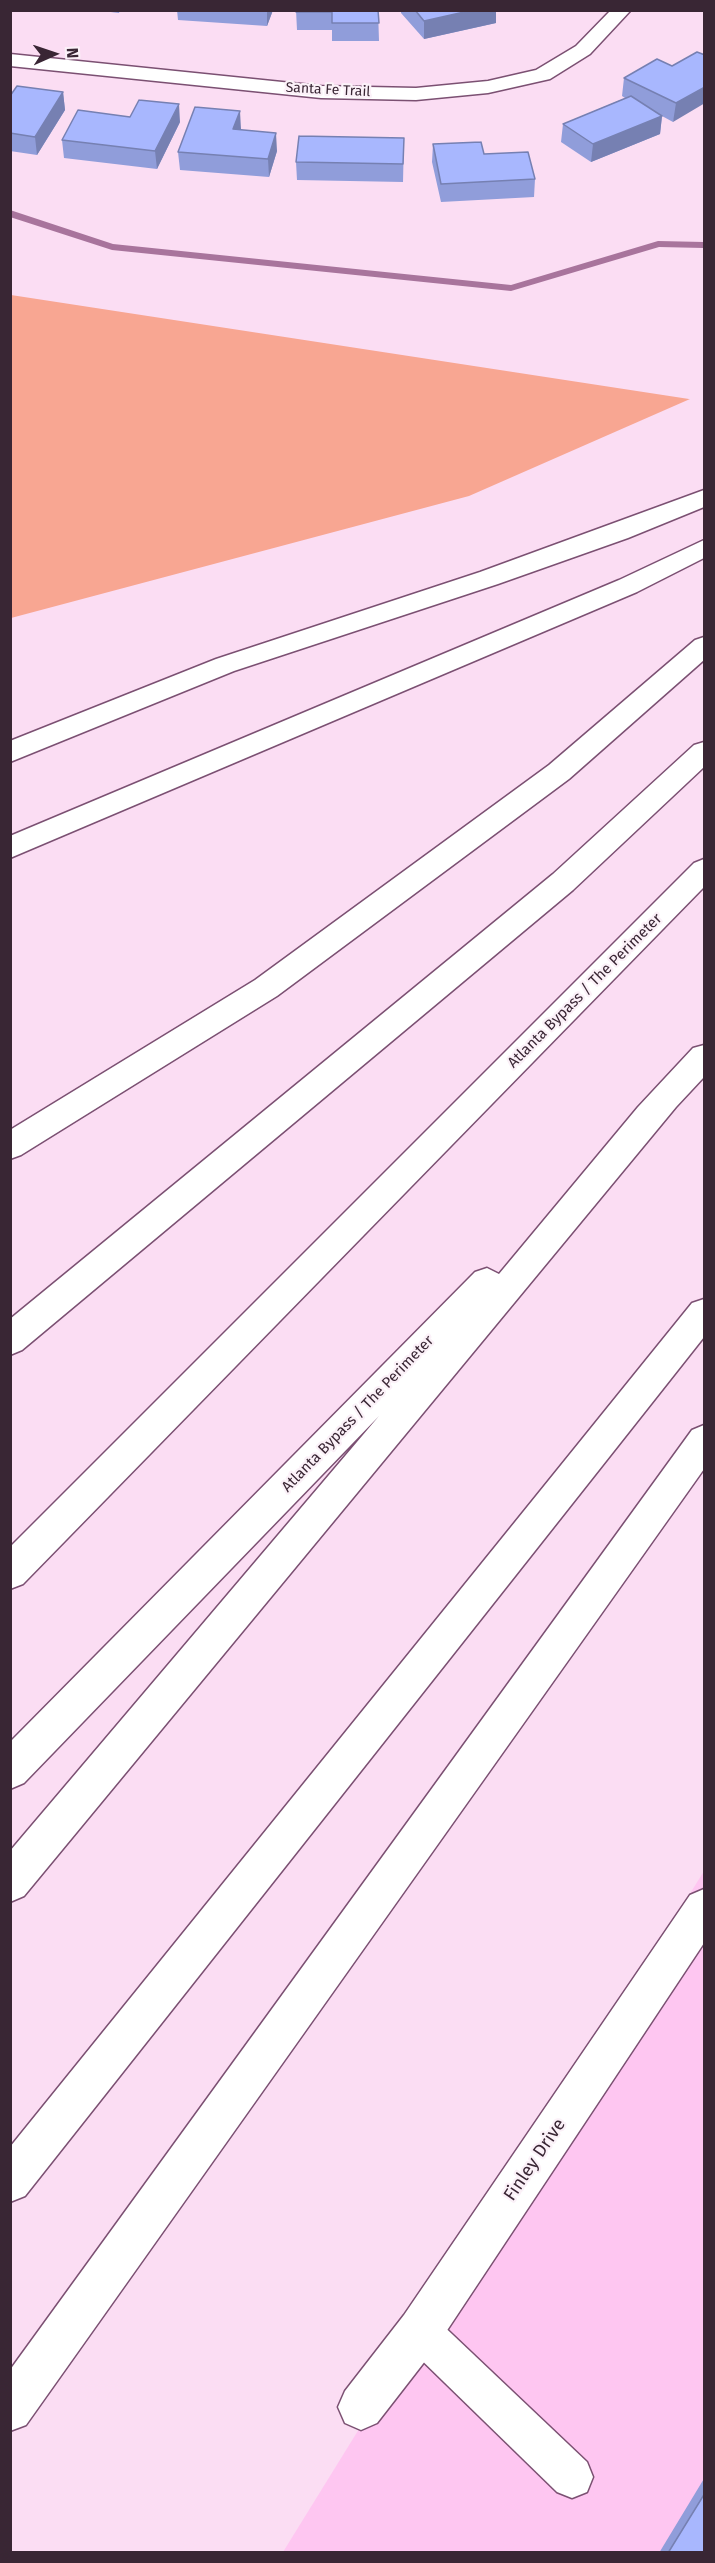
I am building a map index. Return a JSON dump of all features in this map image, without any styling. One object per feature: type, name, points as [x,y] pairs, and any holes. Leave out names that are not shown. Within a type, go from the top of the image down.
[{"type":"main road","name":"Santa Fe Trail","points":[[10,60],[321,92],[417,94],[488,87],[543,75],[583,50],[622,10]]},
{"type":"main road","points":[[10,752],[225,665],[489,578],[705,498]]},
{"type":"main road","points":[[10,848],[628,586],[705,548]]},
{"type":"main road","points":[[10,1146],[266,988],[559,772],[705,646]]},
{"type":"main road","points":[[10,1340],[563,882],[705,752]]},
{"type":"main road","name":"Atlanta Bypass / The Perimeter","points":[[10,1572],[705,870]]},
{"type":"main road","name":"Atlanta Bypass / The Perimeter","points":[[10,1770],[705,1057]]},
{"type":"main road","points":[[10,1882],[664,1101]]},
{"type":"main road","points":[[10,2181],[705,1313]]},
{"type":"main road","points":[[10,2409],[705,1441]]},
{"type":"main road","name":"Finley Drive","points":[[361,2408],[420,2331],[705,1909]]},
{"type":"lane","points":[[420,2331],[572,2476]]},
{"type":"shaded area","points":[[11,295],[690,399],[469,496],[11,618]]},
{"type":"shaded area","points":[[704,1871],[704,2552],[283,2552]]},
{"type":"building","points":[[296,10],[378,10],[379,23],[332,23],[332,12],[296,12]]},
{"type":"building","points":[[415,10],[473,10],[424,21]]},
{"type":"building","points":[[697,52],[705,55],[705,87],[676,103],[624,78],[657,59],[672,66]]},
{"type":"building","points":[[17,86],[63,92],[35,137],[10,133],[10,96]]},
{"type":"building","points":[[631,96],[662,116],[593,144],[563,124]]},
{"type":"building","points":[[139,100],[179,104],[155,151],[62,140],[78,110],[130,117]]},
{"type":"building","points":[[195,107],[240,111],[233,129],[276,133],[268,159],[178,152]]},
{"type":"building","points":[[299,136],[404,138],[403,164],[296,162]]},
{"type":"building","points":[[481,142],[484,154],[528,152],[535,179],[441,184],[433,144]]},
{"type":"building","points":[[705,2493],[705,2553],[668,2553]]},
{"type":"waterway","points":[[10,213],[112,247],[511,288],[658,244],[704,245]]}]
